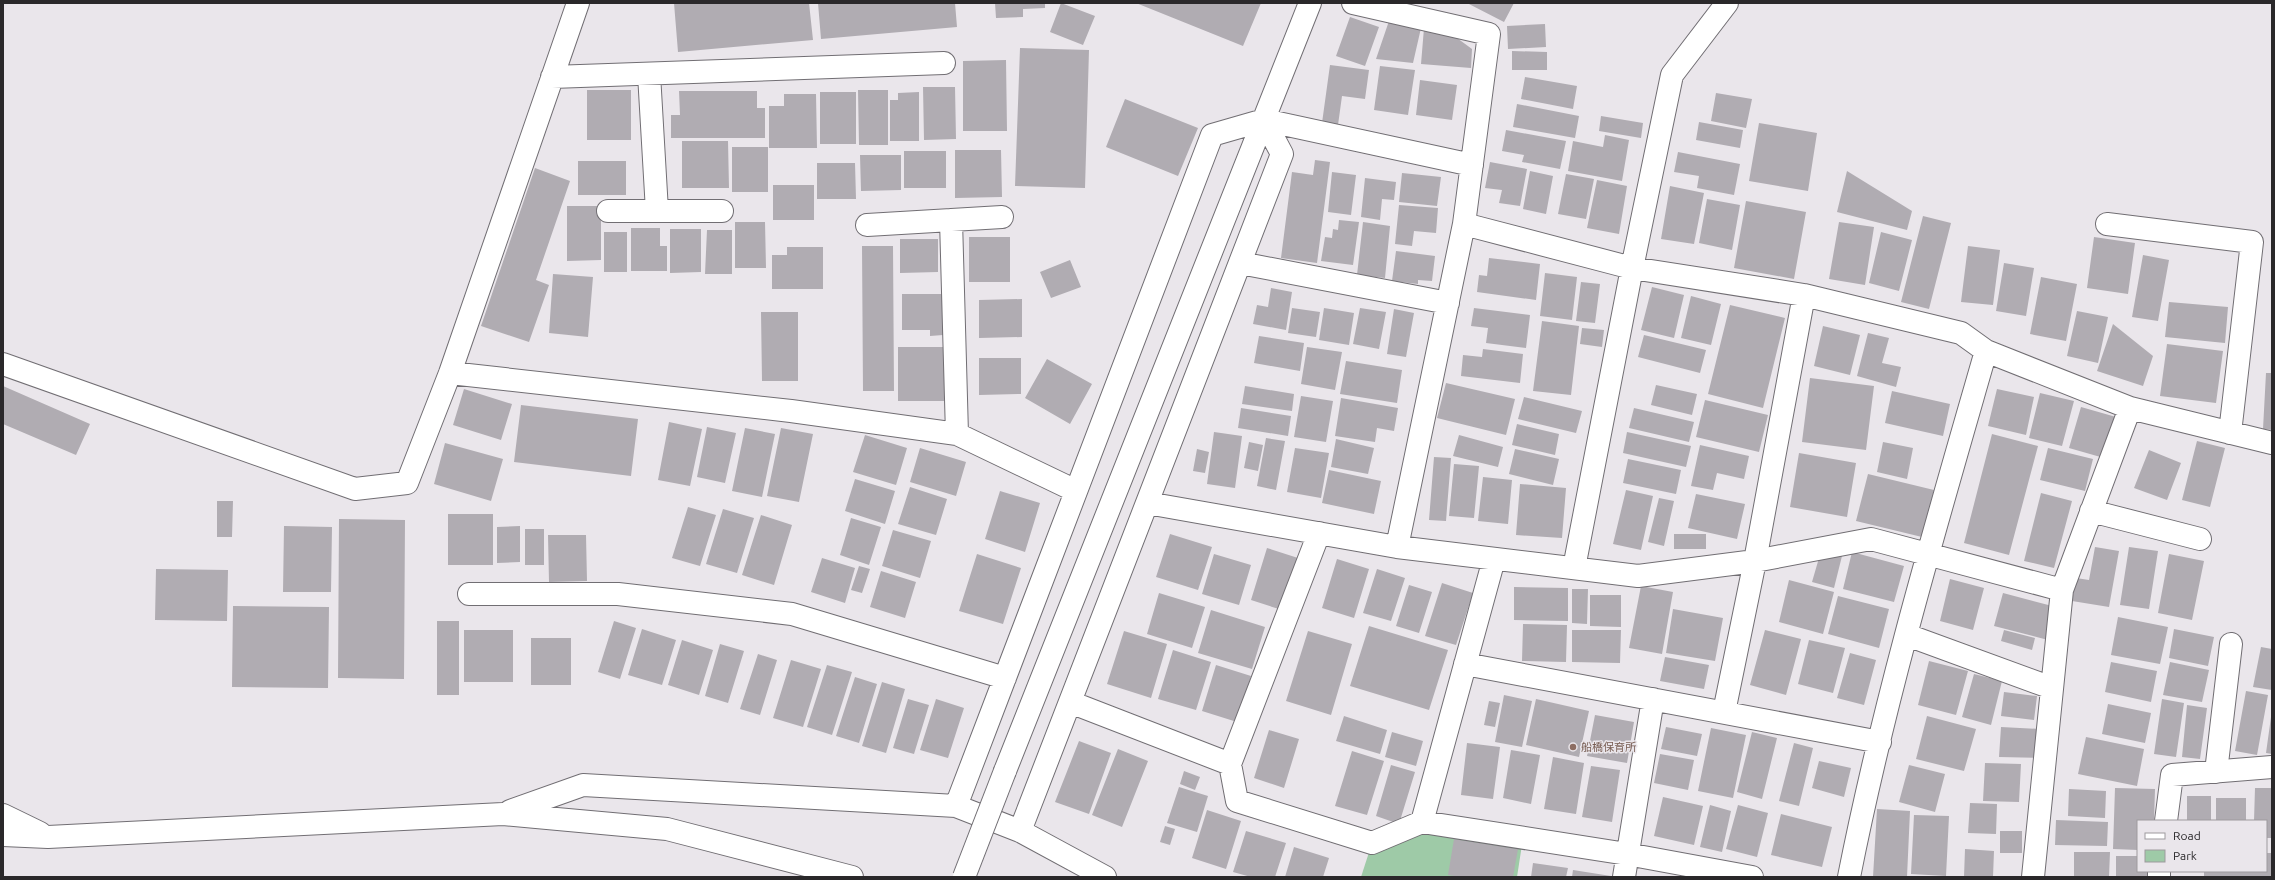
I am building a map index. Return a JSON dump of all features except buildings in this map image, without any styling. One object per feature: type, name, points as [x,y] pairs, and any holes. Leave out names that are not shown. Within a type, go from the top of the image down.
[{"type":"street","points":[[3,364],[355,488],[407,483],[450,373],[578,3]]},
{"type":"street","points":[[964,877],[1310,3]]},
{"type":"street","points":[[1354,3],[1489,34],[1464,224],[1397,546]]},
{"type":"street","points":[[1574,568],[1632,268],[1672,75],[1728,3]]},
{"type":"street","points":[[552,77],[944,63]]},
{"type":"street","points":[[649,74],[657,211]]},
{"type":"street","points":[[1020,831],[1282,154],[1264,120]]},
{"type":"street","points":[[956,806],[1212,136],[1264,120],[1472,165]]},
{"type":"street","points":[[608,211],[722,211]]},
{"type":"street","points":[[867,225],[1002,217]]},
{"type":"street","points":[[951,220],[958,434]]},
{"type":"street","points":[[1464,224],[1632,268],[1804,295],[1961,333],[1986,351],[2130,408],[2272,443]]},
{"type":"street","points":[[2107,224],[2252,242],[2230,433]]},
{"type":"street","points":[[1240,262],[1448,303]]},
{"type":"street","points":[[1724,712],[1755,561],[1804,295]]},
{"type":"street","points":[[1849,877],[1859,824],[1927,554],[1986,351]]},
{"type":"street","points":[[450,373],[791,411],[958,434],[1076,492]]},
{"type":"street","points":[[2033,877],[2062,590],[2130,408]]},
{"type":"street","points":[[1147,503],[1397,546],[1638,576],[1755,561],[1871,539],[2062,590]]},
{"type":"street","points":[[2091,511],[2200,540]]},
{"type":"street","points":[[1319,533],[1230,764],[1236,801],[1372,843],[1422,822],[1628,854],[1752,877]]},
{"type":"street","points":[[1422,822],[1494,559]]},
{"type":"street","points":[[470,594],[618,594],[792,614],[1005,678]]},
{"type":"street","points":[[1907,635],[2052,688]]},
{"type":"street","points":[[2216,772],[2231,644]]},
{"type":"street","points":[[1465,664],[1880,742]]},
{"type":"street","points":[[1624,877],[1653,699]]},
{"type":"street","points":[[1070,702],[1230,764]]},
{"type":"street","points":[[2166,820],[2172,776],[2272,767]]},
{"type":"street","points":[[503,814],[583,785],[956,806],[1020,831],[1105,877]]},
{"type":"street","points":[[3,835],[48,837],[503,814],[667,829],[852,877]]},
{"type":"street","points":[[3,815],[48,837]]},
{"type":"green space","points":[[1422,822],[1523,838],[1517,877],[1361,877],[1372,843]]},
{"type":"place","name":"船橋保育所","points":[[1573,747]]}]
